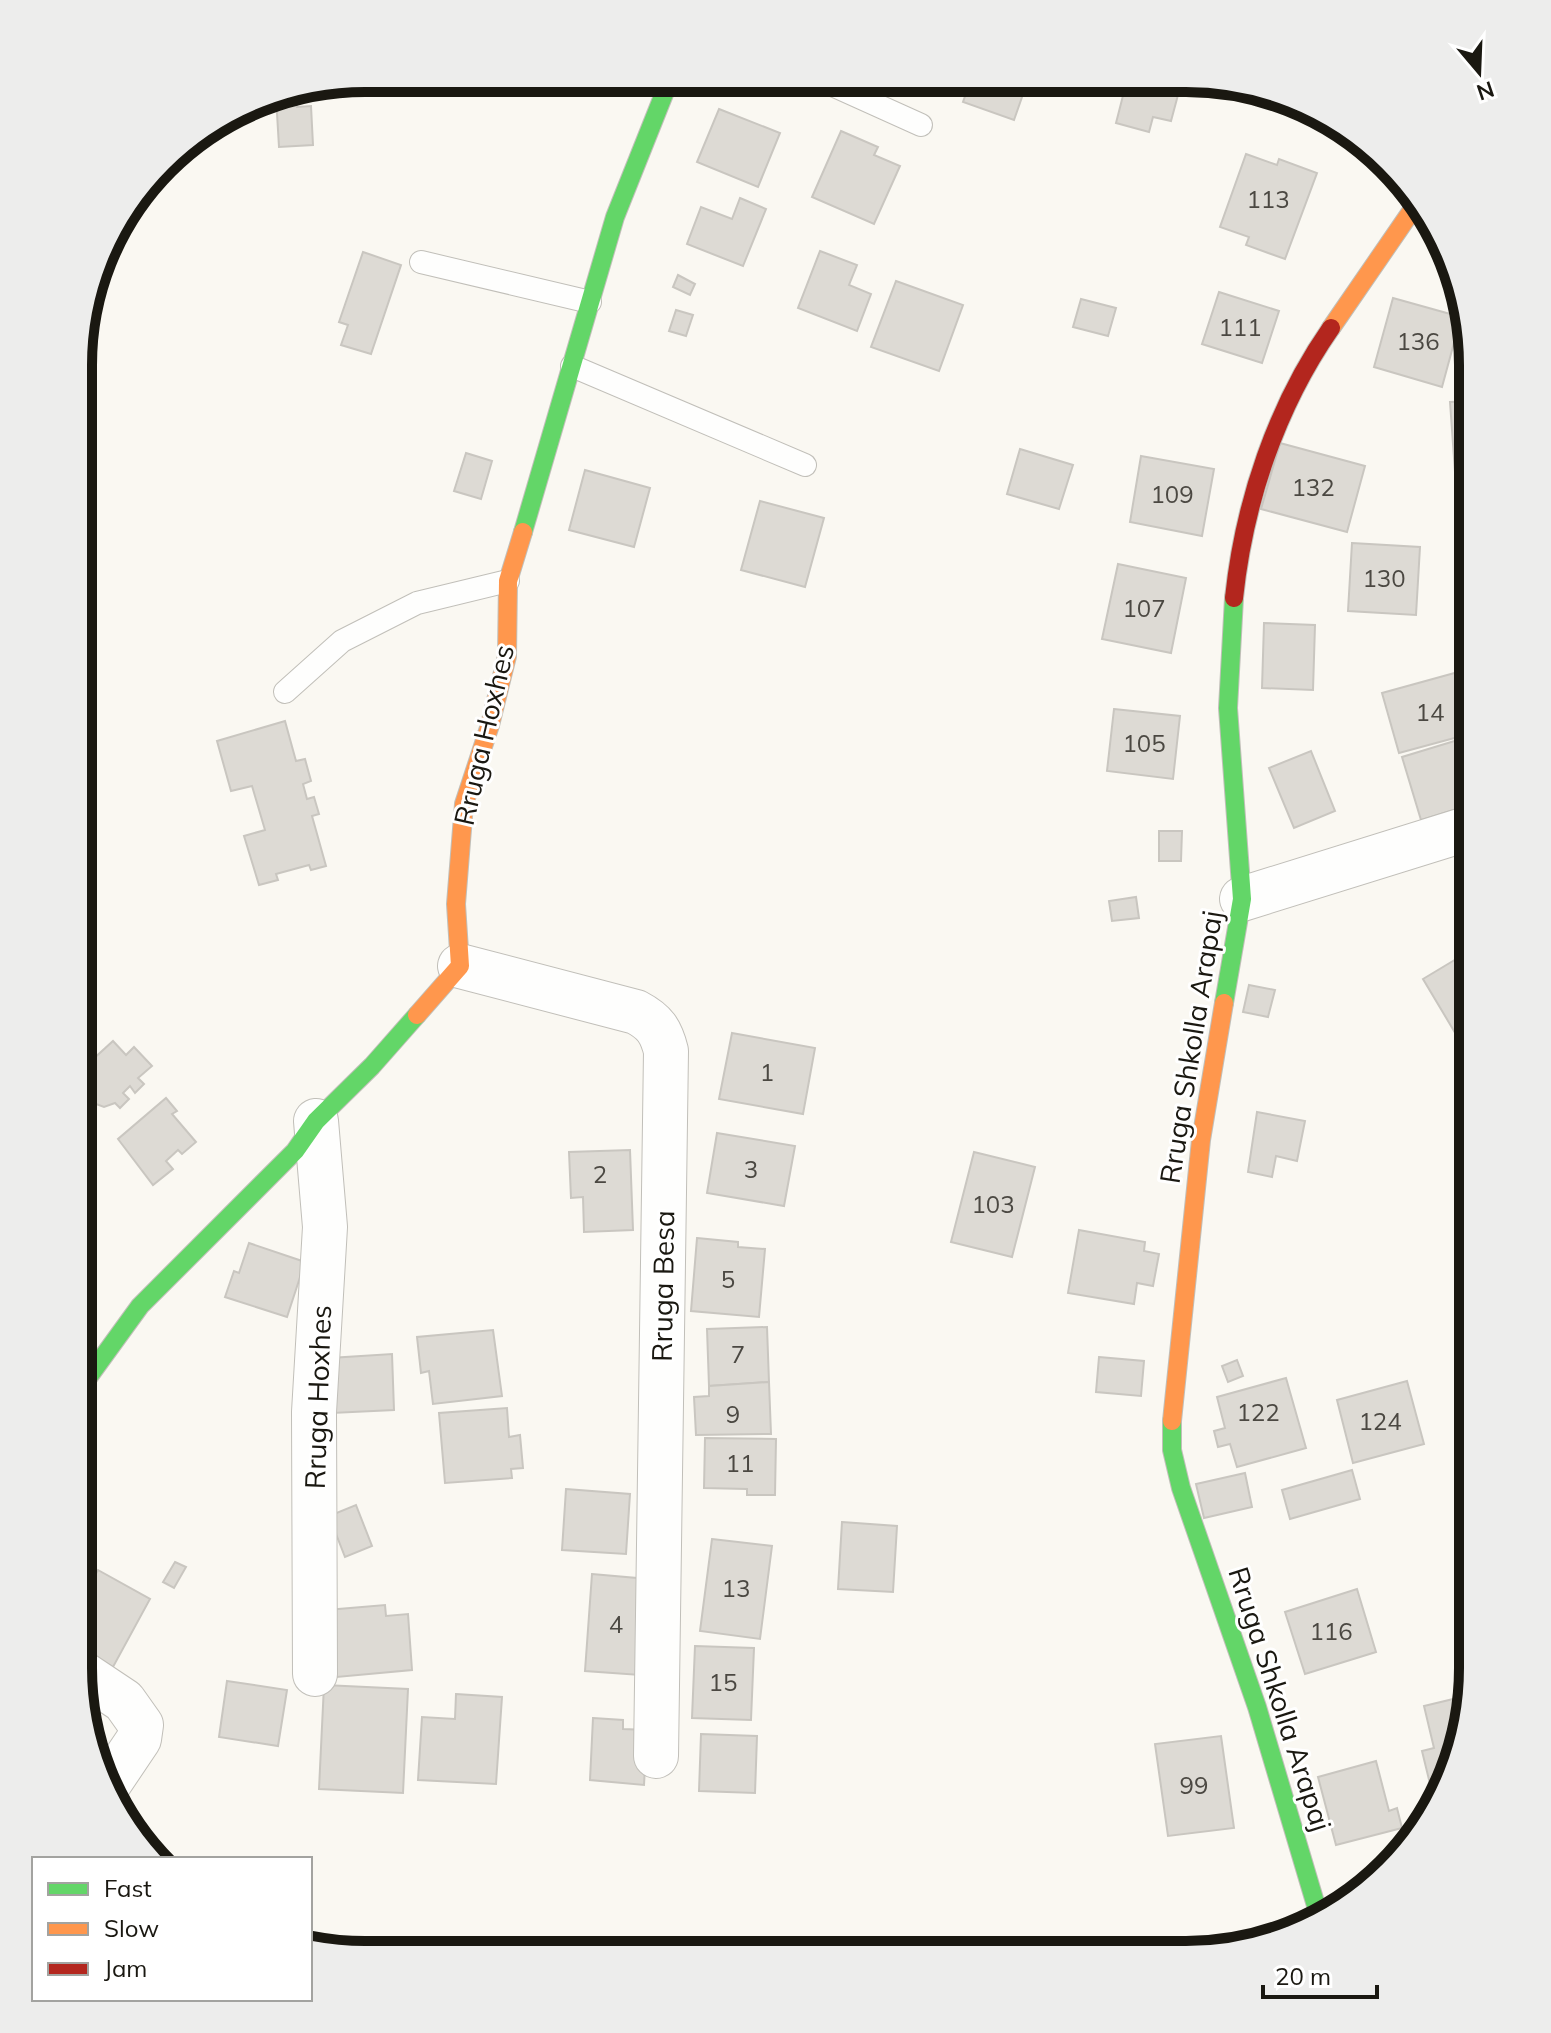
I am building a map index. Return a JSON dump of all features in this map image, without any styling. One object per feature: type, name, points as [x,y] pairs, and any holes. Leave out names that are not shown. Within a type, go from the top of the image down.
[{"type":"street","name":"Rruga Hoxhes","points":[[460,966],[456,904],[464,804],[490,725],[507,656],[508,581],[615,217],[665,93]]},
{"type":"street","name":"Rruga Shkolla Arapaj","points":[[1317,1907],[1257,1707],[1181,1488],[1172,1450],[1172,1415],[1201,1140],[1242,899],[1228,708],[1234,595],[1246,518],[1273,437],[1311,357],[1411,212]]},
{"type":"street","points":[[1242,899],[1459,831]]},
{"type":"street","points":[[92,1372],[140,1306],[295,1151],[316,1121],[372,1066],[460,966]]},
{"type":"street","name":"Rruga Besa","points":[[460,966],[636,1012],[652,1020],[662,1034],[666,1051],[656,1756]]},
{"type":"street","name":"Rruga Hoxhes","points":[[315,1674],[314,1412],[325,1227],[316,1121]]},
{"type":"street","points":[[93,1680],[124,1701],[141,1725],[139,1739],[115,1775]]},
{"type":"lane","points":[[849,92],[921,125]]},
{"type":"lane","points":[[421,262],[590,302]]},
{"type":"lane","points":[[572,366],[805,465]]},
{"type":"lane","points":[[285,692],[342,641],[417,603],[508,581]]},
{"type":"building","points":[[967,92],[1024,92],[1014,120],[963,102]]},
{"type":"building","points":[[1124,92],[1179,92],[1171,121],[1153,117],[1149,132],[1116,123]]},
{"type":"building","points":[[296,101],[297,107],[311,106],[313,145],[279,147],[277,107]]},
{"type":"building","points":[[719,109],[780,133],[758,187],[697,162]]},
{"type":"building","points":[[841,131],[878,147],[874,155],[900,166],[874,224],[812,197]]},
{"type":"building","points":[[1246,154],[1277,165],[1279,159],[1317,173],[1285,259],[1246,245],[1249,237],[1220,227]]},
{"type":"building","points":[[740,198],[766,209],[743,266],[687,244],[701,207],[732,219]]},
{"type":"building","points":[[820,251],[857,265],[849,285],[871,294],[857,331],[798,308]]},
{"type":"building","points":[[363,252],[401,265],[371,354],[341,345],[348,325],[339,322]]},
{"type":"building","points":[[678,275],[695,284],[690,295],[673,287]]},
{"type":"building","points":[[896,281],[963,305],[939,371],[871,347]]},
{"type":"building","points":[[1219,292],[1279,311],[1262,363],[1202,344]]},
{"type":"building","points":[[1393,298],[1455,315],[1457,331],[1442,387],[1374,367]]},
{"type":"building","points":[[1081,299],[1116,308],[1108,336],[1073,327]]},
{"type":"building","points":[[676,310],[693,315],[686,336],[669,331]]},
{"type":"building","points":[[1450,402],[1459,402],[1459,472],[1455,472]]},
{"type":"building","points":[[1280,443],[1365,466],[1347,532],[1261,509]]},
{"type":"building","points":[[1020,449],[1073,465],[1059,509],[1007,494]]},
{"type":"building","points":[[466,453],[492,461],[481,499],[454,491]]},
{"type":"building","points":[[1141,456],[1214,469],[1202,536],[1130,522]]},
{"type":"building","points":[[585,470],[650,488],[634,547],[569,530]]},
{"type":"building","points":[[760,501],[824,518],[805,587],[741,570]]},
{"type":"building","points":[[1352,543],[1420,547],[1416,615],[1348,611]]},
{"type":"building","points":[[1118,564],[1186,578],[1171,653],[1102,639]]},
{"type":"building","points":[[1264,623],[1315,625],[1313,690],[1262,688]]},
{"type":"building","points":[[1459,672],[1459,737],[1399,753],[1382,693]]},
{"type":"building","points":[[1114,709],[1180,716],[1173,779],[1107,771]]},
{"type":"building","points":[[285,721],[296,761],[305,759],[311,781],[303,784],[307,799],[314,797],[319,814],[312,816],[326,866],[311,870],[309,865],[276,874],[278,880],[259,885],[244,836],[265,830],[252,786],[231,791],[217,741]]},
{"type":"building","points":[[1459,740],[1459,808],[1421,820],[1402,757]]},
{"type":"building","points":[[1311,751],[1335,811],[1294,828],[1269,768]]},
{"type":"building","points":[[1159,831],[1182,831],[1181,861],[1159,861]]},
{"type":"building","points":[[1136,897],[1139,918],[1112,921],[1109,901]]},
{"type":"building","points":[[1459,958],[1457,1036],[1423,979]]},
{"type":"building","points":[[1249,985],[1275,990],[1268,1017],[1243,1012]]},
{"type":"building","points":[[732,1033],[815,1048],[803,1114],[719,1099]]},
{"type":"building","points":[[113,1041],[126,1055],[134,1047],[152,1066],[138,1078],[144,1084],[135,1093],[130,1086],[123,1093],[129,1099],[120,1108],[115,1103],[104,1107],[96,1104],[92,1089],[92,1060]]},
{"type":"building","points":[[166,1098],[177,1111],[172,1114],[196,1142],[182,1154],[178,1150],[166,1161],[173,1169],[153,1185],[118,1139]]},
{"type":"building","points":[[1257,1112],[1305,1121],[1297,1161],[1276,1156],[1272,1177],[1248,1172]]},
{"type":"building","points":[[717,1133],[795,1146],[784,1206],[707,1193]]},
{"type":"building","points":[[630,1150],[633,1230],[584,1232],[583,1197],[571,1198],[569,1152]]},
{"type":"building","points":[[974,1152],[1035,1167],[1012,1257],[951,1242]]},
{"type":"building","points":[[1079,1230],[1145,1242],[1144,1251],[1159,1254],[1153,1286],[1137,1283],[1134,1304],[1068,1293]]},
{"type":"building","points":[[697,1238],[738,1242],[738,1247],[765,1249],[759,1317],[691,1311]]},
{"type":"building","points":[[249,1243],[305,1262],[287,1317],[225,1297],[234,1271],[239,1273]]},
{"type":"building","points":[[767,1327],[769,1382],[709,1386],[707,1329]]},
{"type":"building","points":[[493,1330],[502,1396],[433,1404],[429,1371],[421,1373],[417,1337]]},
{"type":"building","points":[[392,1354],[394,1410],[332,1413],[330,1358]]},
{"type":"building","points":[[1099,1357],[1144,1361],[1141,1396],[1096,1392]]},
{"type":"building","points":[[1237,1360],[1243,1376],[1228,1382],[1222,1366]]},
{"type":"building","points":[[1286,1378],[1306,1448],[1237,1467],[1230,1444],[1218,1447],[1214,1431],[1225,1428],[1217,1397]]},
{"type":"building","points":[[1407,1381],[1424,1444],[1353,1463],[1337,1400]]},
{"type":"building","points":[[769,1382],[771,1434],[696,1435],[694,1397],[709,1396],[709,1386]]},
{"type":"building","points":[[507,1408],[509,1437],[520,1435],[523,1468],[511,1469],[512,1478],[445,1483],[439,1413]]},
{"type":"building","points":[[705,1438],[776,1439],[775,1495],[747,1495],[747,1489],[704,1488]]},
{"type":"building","points":[[1352,1470],[1360,1499],[1290,1519],[1282,1490]]},
{"type":"building","points":[[1245,1473],[1252,1507],[1204,1518],[1196,1484]]},
{"type":"building","points":[[566,1489],[630,1494],[626,1554],[562,1550]]},
{"type":"building","points":[[356,1505],[372,1546],[345,1557],[329,1516]]},
{"type":"building","points":[[842,1522],[897,1526],[893,1592],[838,1589]]},
{"type":"building","points":[[712,1539],[772,1546],[760,1639],[700,1631]]},
{"type":"building","points":[[175,1562],[186,1567],[174,1588],[163,1582]]},
{"type":"building","points":[[98,1570],[150,1599],[113,1667],[92,1655],[92,1580]]},
{"type":"building","points":[[592,1574],[648,1579],[640,1675],[585,1671]]},
{"type":"building","points":[[1357,1589],[1376,1652],[1305,1674],[1285,1612]]},
{"type":"building","points":[[385,1605],[386,1616],[408,1614],[412,1670],[326,1678],[327,1610]]},
{"type":"building","points":[[695,1646],[754,1648],[751,1720],[692,1718]]},
{"type":"building","points":[[227,1681],[287,1690],[278,1746],[219,1737]]},
{"type":"building","points":[[324,1685],[408,1689],[403,1793],[319,1789]]},
{"type":"building","points":[[456,1694],[502,1697],[496,1784],[418,1780],[422,1717],[455,1719]]},
{"type":"building","points":[[1457,1698],[1454,1721],[1431,1789],[1422,1751],[1434,1748],[1424,1706]]},
{"type":"building","points":[[593,1718],[623,1720],[623,1729],[647,1730],[644,1785],[590,1780]]},
{"type":"building","points":[[701,1734],[757,1736],[755,1793],[699,1791]]},
{"type":"building","points":[[1221,1736],[1234,1828],[1168,1836],[1155,1744]]},
{"type":"building","points":[[1376,1761],[1389,1811],[1397,1808],[1402,1828],[1336,1845],[1318,1777]]},
{"type":"traffic: fast","points":[[523,532],[615,217],[665,93]]},
{"type":"traffic: fast","points":[[1224,1003],[1242,899],[1228,708],[1234,598]]},
{"type":"traffic: fast","points":[[92,1372],[140,1306],[295,1151],[316,1121],[372,1066],[417,1015]]},
{"type":"traffic: fast","points":[[1172,1421],[1172,1450],[1181,1488],[1257,1707],[1317,1907]]},
{"type":"traffic: slow","points":[[1331,328],[1411,212]]},
{"type":"traffic: slow","points":[[417,1015],[460,966],[456,904],[464,804],[490,725],[507,656],[508,581],[523,532]]},
{"type":"traffic: slow","points":[[1172,1421],[1201,1140],[1224,1003]]},
{"type":"traffic: jam","points":[[1234,598],[1246,527],[1266,457],[1294,390],[1331,328]]}]
